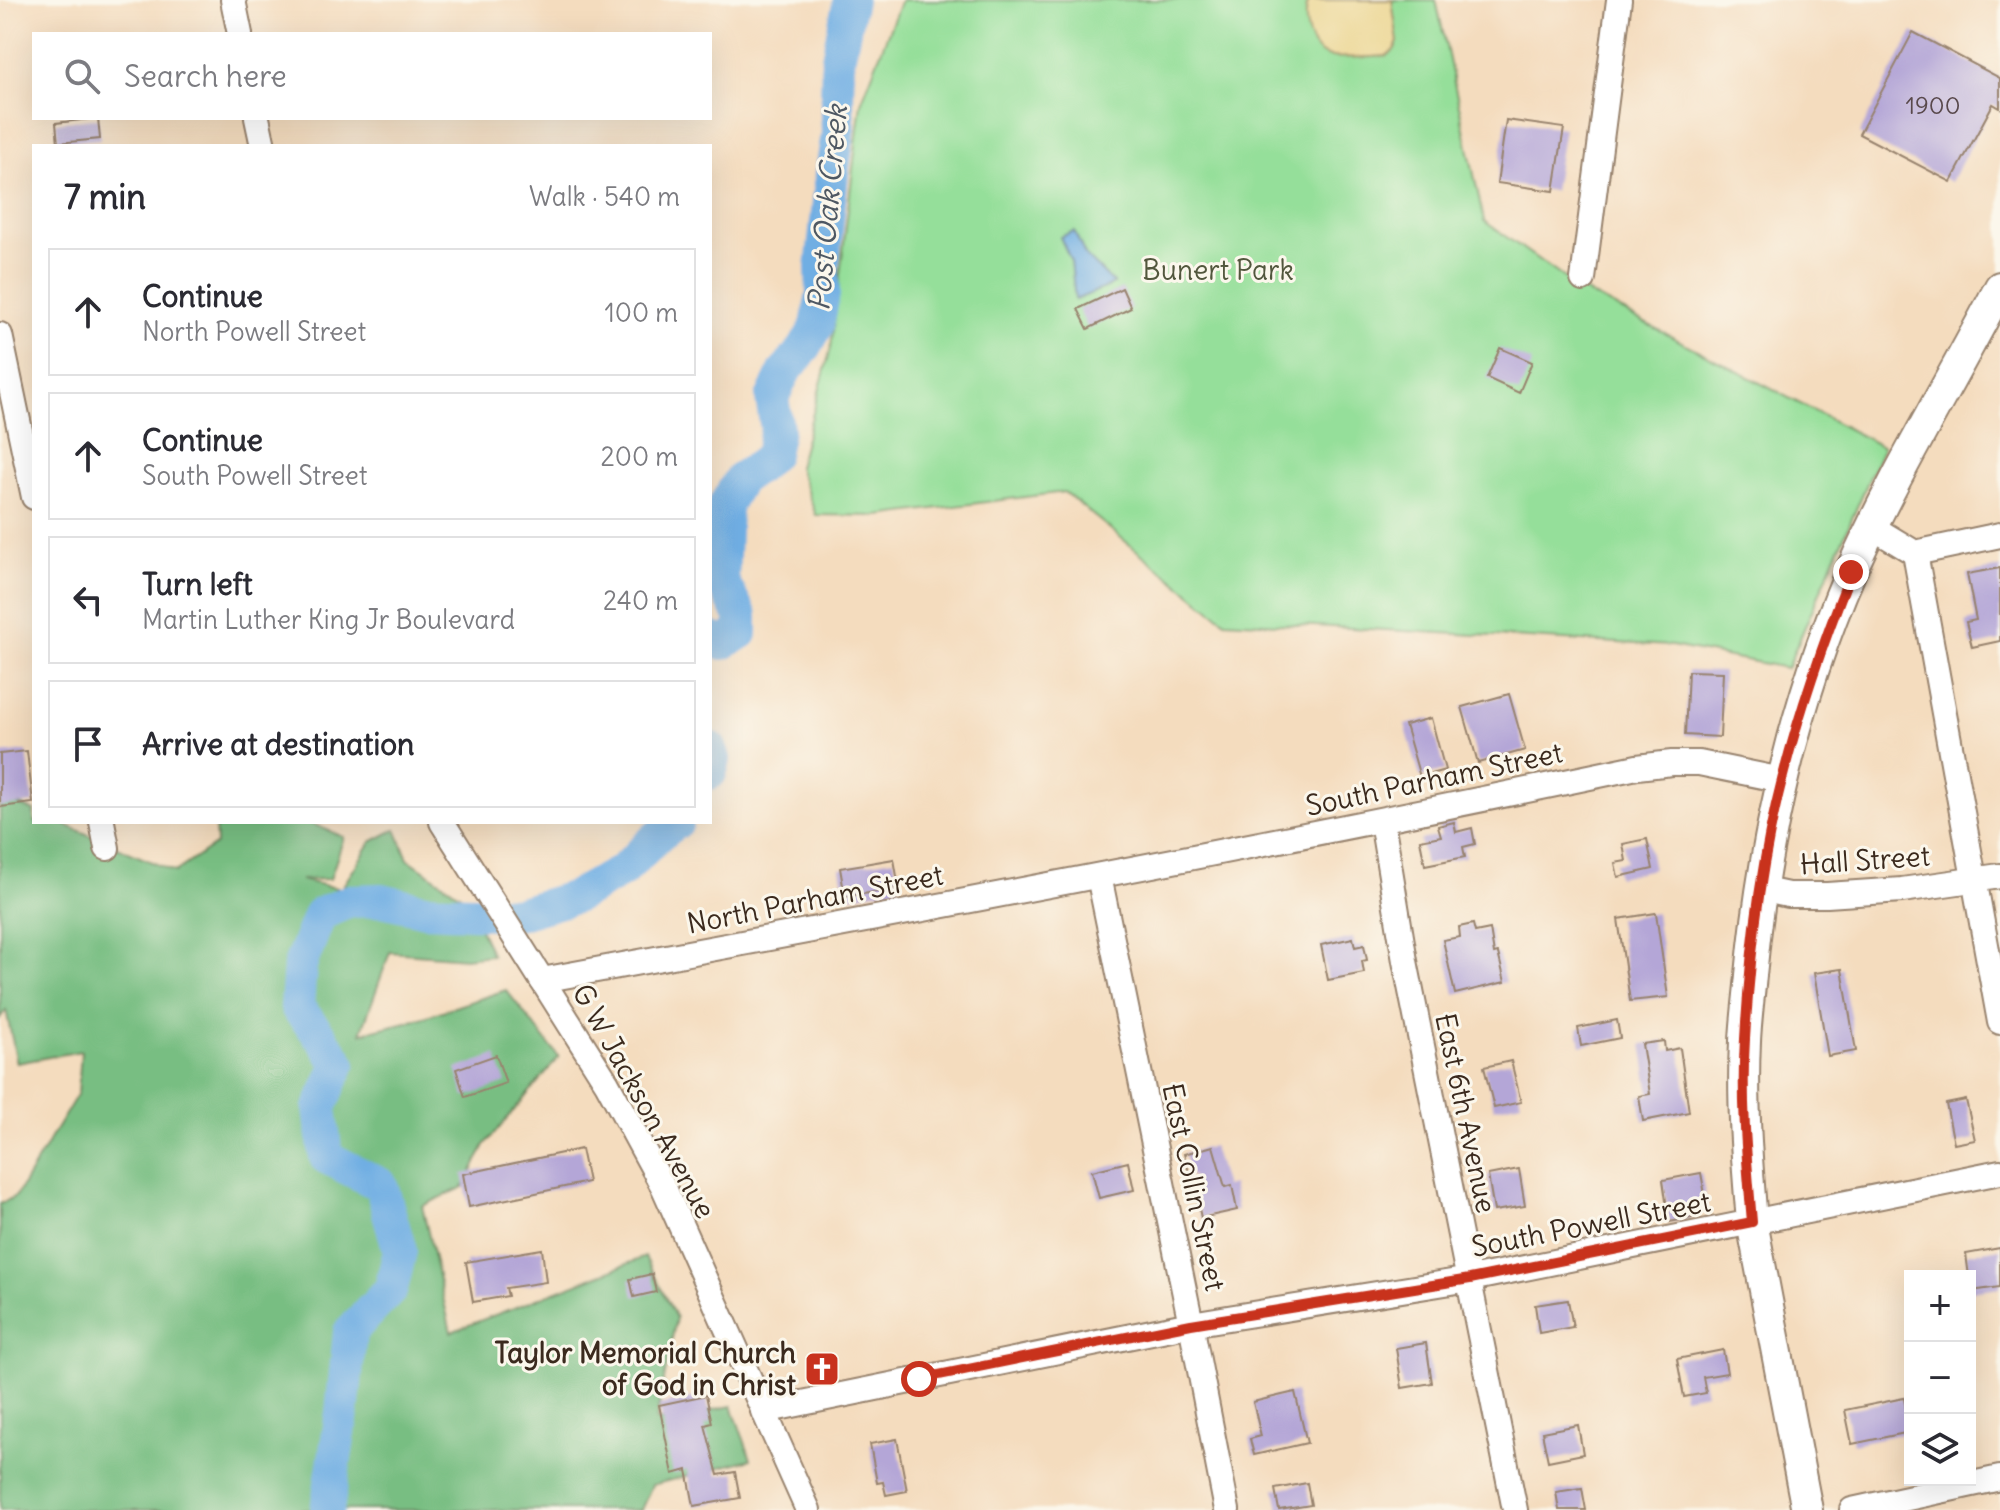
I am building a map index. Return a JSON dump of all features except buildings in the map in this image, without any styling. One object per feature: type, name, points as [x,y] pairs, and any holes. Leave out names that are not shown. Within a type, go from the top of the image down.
[{"type":"main road","points":[[1807,1510],[1752,1222],[1746,1138],[1745,1041],[1760,889],[1782,780],[1827,632],[1872,527],[2000,287]]},
{"type":"street","points":[[233,0],[240,32]]},
{"type":"street","points":[[1583,279],[1619,0]]},
{"type":"street","points":[[257,120],[263,144]]},
{"type":"street","points":[[0,335],[32,487]]},
{"type":"street","points":[[1872,527],[1915,553],[2000,535]]},
{"type":"street","points":[[1915,553],[2000,1022]]},
{"type":"street","name":"South Parham Street","points":[[1099,876],[1637,767],[1699,763],[1782,780]]},
{"type":"street","name":"East 6th Avenue","points":[[1382,821],[1405,961],[1515,1510]]},
{"type":"street","points":[[102,824],[107,848]]},
{"type":"street","name":"G W Jackson Avenue","points":[[443,824],[607,1083],[664,1188],[808,1510]]},
{"type":"street","name":"North Parham Street","points":[[540,976],[1099,876]]},
{"type":"street","name":"East Collin Street","points":[[1099,876],[1227,1510]]},
{"type":"street","name":"Hall Street","points":[[1760,889],[1788,895],[1827,895],[1902,890],[2000,876]]},
{"type":"street","name":"South Powell Street","points":[[763,1411],[1191,1324],[1470,1279],[2000,1172]]},
{"type":"street","points":[[1852,1510],[2000,1478]]},
{"type":"green space","name":"Bunert Park","points":[[901,0],[1436,0],[1484,221],[1578,288],[1883,447],[1787,668],[1672,646],[1225,621],[1064,492],[878,516],[816,515],[798,467],[831,348],[861,103]]},
{"type":"green space","points":[[5,799],[32,810],[32,824],[64,824],[175,872],[216,844],[215,824],[313,824],[344,837],[330,879],[300,880],[341,889],[371,842],[396,829],[408,859],[466,899],[492,955],[465,958],[390,952],[361,1033],[415,1020],[506,990],[559,1057],[485,1145],[464,1187],[422,1206],[451,1332],[645,1257],[676,1318],[656,1421],[732,1406],[751,1459],[652,1485],[641,1510],[0,1510],[0,1204],[16,1196],[78,1093],[81,1051],[17,1063],[6,1010],[0,1018],[0,801]]},
{"type":"sand","points":[[1309,0],[1392,0],[1398,42],[1394,50],[1386,56],[1365,57],[1331,57],[1320,53],[1311,40],[1306,23]]},
{"type":"water","points":[[1074,231],[1085,255],[1114,284],[1075,300],[1071,261],[1060,237]]},
{"type":"waterway","name":"Post Oak Creek","points":[[712,639],[723,643],[741,633],[741,616],[722,581],[725,505],[740,479],[772,454],[777,429],[772,398],[785,371],[804,349],[817,326],[823,294],[822,269],[838,133],[838,59],[850,0]]},
{"type":"waterway","name":"Post Oak Creek","points":[[712,754],[712,766]]},
{"type":"waterway","name":"Post Oak Creek","points":[[327,1510],[342,1413],[350,1332],[391,1289],[400,1251],[381,1185],[326,1157],[320,1108],[339,1063],[297,1007],[300,965],[320,914],[350,901],[382,900],[425,910],[517,914],[575,897],[622,871],[674,824]]},
{"type":"place","name":"Taylor Memorial Church of God in Christ","points":[[822,1369]]},
{"type":"route","points":[[919,1379],[1191,1324],[1470,1279],[1752,1222],[1746,1138],[1745,1041],[1760,889],[1782,780],[1814,671],[1851,572]]}]
